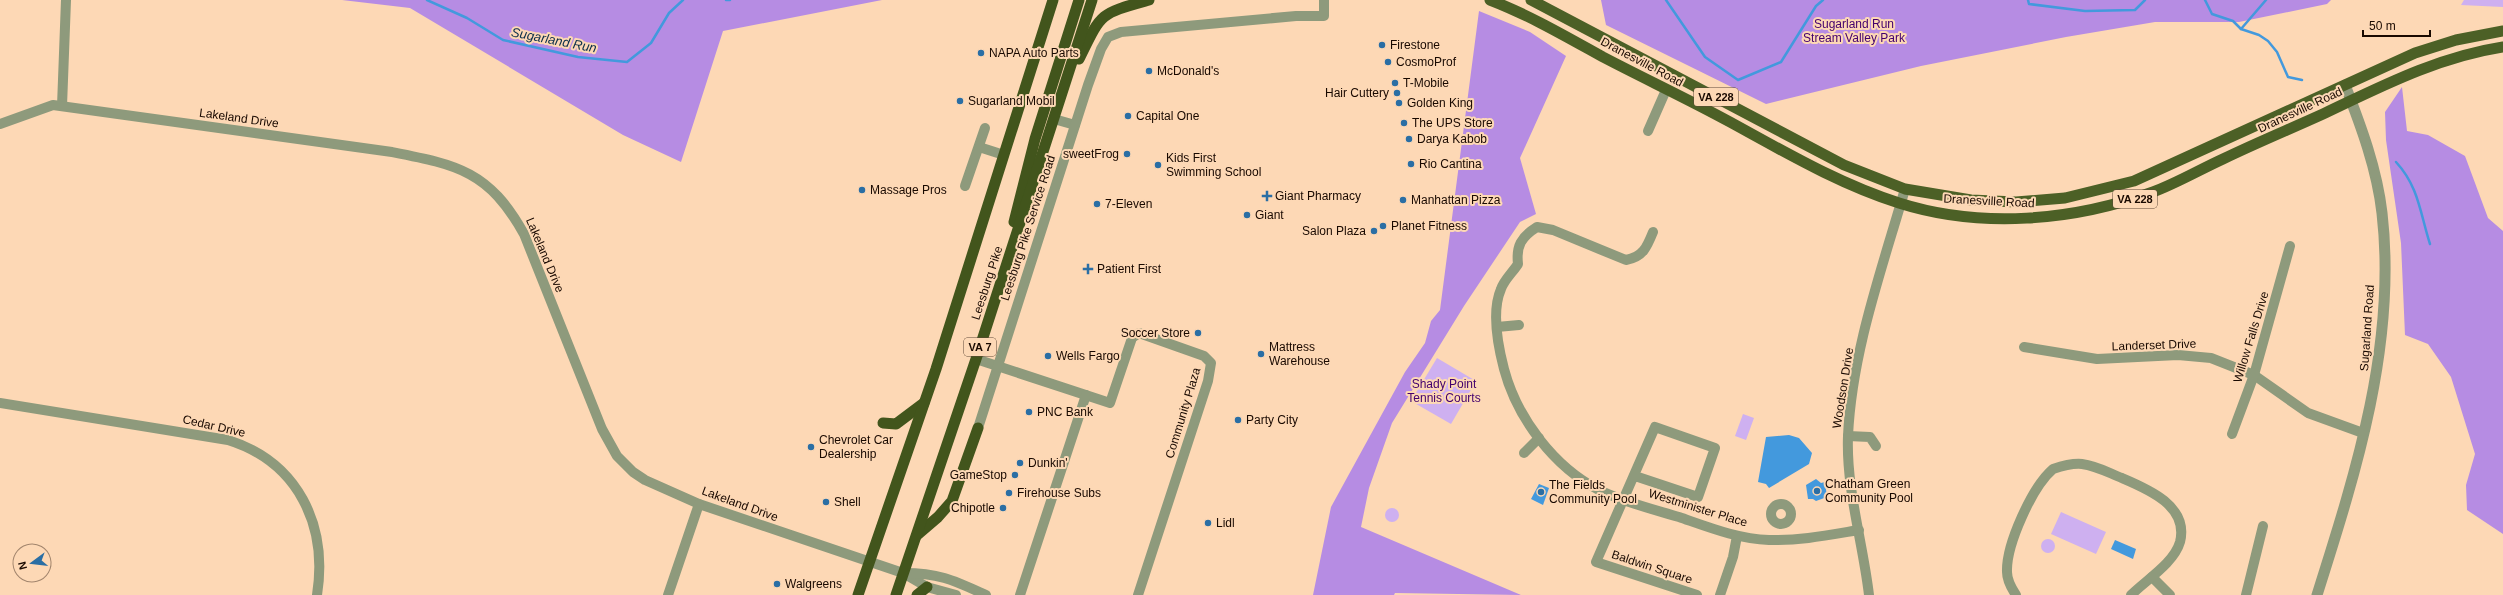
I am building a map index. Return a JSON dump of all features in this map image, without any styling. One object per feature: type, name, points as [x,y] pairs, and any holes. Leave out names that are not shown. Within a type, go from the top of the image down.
[{"type":"highway","name":"Leesburg Pike","points":[[858,595],[924,403],[1053,0]]},
{"type":"highway","points":[[1006,266],[1018,200],[1079,0]]},
{"type":"highway","name":"Leesburg Pike","points":[[896,595],[976,359],[1092,0]]},
{"type":"highway","points":[[1062,93],[1094,29],[1102,17],[1115,9],[1149,0]]},
{"type":"highway","points":[[883,423],[896,424],[924,403]]},
{"type":"highway","points":[[916,535],[938,517],[952,501],[978,428]]},
{"type":"highway","points":[[917,595],[927,588]]},
{"type":"main road","name":"Dranesville Road","points":[[1490,0],[1538,20],[1666,90],[1820,171],[1900,204],[1962,216],[2024,218],[2056,216],[2111,206],[2181,180],[2351,100],[2430,65],[2474,52],[2503,47]]},
{"type":"main road","name":"Dranesville Road","points":[[1531,0],[1844,165],[1905,189],[1944,197],[1992,201],[2039,200],[2091,193],[2152,175],[2393,62],[2438,45],[2503,31]]},
{"type":"street","points":[[0,124],[35,110],[53,105],[62,106],[66,0]]},
{"type":"street","name":"Leesburg Pike Service Road","points":[[978,428],[996,366],[1075,125],[1101,49],[1108,38],[1121,32],[1289,16],[1324,16],[1324,0]]},
{"type":"street","name":"Sugarland Road","points":[[2317,595],[2363,433],[2380,357],[2385,244],[2382,212],[2373,166],[2345,85]]},
{"type":"street","points":[[1648,132],[1666,90]]},
{"type":"street","name":"Lakeland Drive","points":[[62,106],[392,152],[434,160],[476,176],[504,202],[524,234],[597,418],[617,456],[638,476],[699,504],[903,573]]},
{"type":"street","points":[[1054,119],[1075,125]]},
{"type":"street","points":[[965,186],[985,128]]},
{"type":"street","points":[[979,147],[1004,155]]},
{"type":"street","name":"Woodson Drive","points":[[1869,595],[1850,475],[1848,436],[1856,376],[1872,300],[1905,189]]},
{"type":"street","name":"Westminister Place","points":[[1653,232],[1644,252],[1636,258],[1626,260],[1554,230],[1537,227],[1524,235],[1517,249],[1518,264],[1501,289],[1497,306],[1497,327],[1500,353],[1506,376],[1521,412],[1538,438],[1552,453],[1598,490],[1737,536],[1783,540],[1859,530]]},
{"type":"street","name":"Willow Falls Drive","points":[[2232,434],[2254,375],[2290,246]]},
{"type":"street","points":[[1497,327],[1519,325]]},
{"type":"street","name":"Community Plaza","points":[[976,359],[1110,402],[1132,338],[1139,333],[1204,356],[1211,363],[1208,381],[1138,595]]},
{"type":"street","name":"Landerset Drive","points":[[2024,347],[2097,360],[2196,356],[2228,363],[2254,375],[2308,413],[2363,433]]},
{"type":"street","points":[[1020,595],[1086,395]]},
{"type":"street","name":"Cedar Drive","points":[[0,403],[206,436],[239,443],[261,454],[289,478],[310,513],[320,556],[316,595]]},
{"type":"street","points":[[1624,499],[1655,427],[1715,448],[1698,497],[1635,476]]},
{"type":"street","points":[[1848,436],[1870,438],[1876,446]]},
{"type":"street","points":[[1524,453],[1538,438]]},
{"type":"street","points":[[2016,595],[2007,575],[2009,554],[2014,537],[2035,491],[2047,474],[2053,469],[2072,464],[2094,466],[2139,485],[2161,497],[2174,511],[2179,522],[2180,541],[2176,551],[2152,577],[2131,595]]},
{"type":"street","name":"Baldwin Square","points":[[1624,499],[1596,562],[1697,595]]},
{"type":"street","points":[[668,595],[699,504]]},
{"type":"street","points":[[1781,524],[1783,540]]},
{"type":"street","points":[[2246,595],[2263,526]]},
{"type":"street","points":[[1720,595],[1734,557],[1737,536]]},
{"type":"street","points":[[903,573],[927,588],[956,595]]},
{"type":"street","points":[[903,573],[930,573],[969,586],[984,595]]},
{"type":"street","points":[[2152,577],[2170,595]]},
{"type":"green space","points":[[342,0],[882,0],[723,31],[681,162],[623,135],[410,8]]},
{"type":"green space","name":"Sugarland Run Stream Valley Park","points":[[1601,0],[2331,0],[2327,4],[2239,22],[2155,22],[2066,37],[1921,66],[1766,104],[1606,25]]},
{"type":"green space","points":[[2464,0],[2503,0],[2503,7],[2461,5]]},
{"type":"green space","points":[[1479,11],[1530,32],[1566,56],[1520,158],[1536,214],[1520,222],[1464,306],[1392,423],[1369,488],[1361,527],[1521,595],[1395,593],[1394,595],[1313,595],[1331,507],[1405,372],[1425,343],[1431,321],[1440,310]]},
{"type":"green space","points":[[2402,87],[2407,131],[2428,135],[2465,156],[2488,218],[2503,231],[2503,534],[2467,510],[2466,485],[2475,454],[2451,377],[2428,344],[2405,335],[2401,243],[2386,140],[2385,112]]},
{"type":"green space","name":"Shady Point Tennis Courts","points":[[1437,358],[1476,381],[1451,424],[1411,401]]},
{"type":"green space","points":[[1743,414],[1754,418],[1746,440],[1735,436]]},
{"type":"green space","points":[[1389,508],[1395,508],[1399,512],[1399,518],[1395,522],[1389,522],[1385,518],[1385,512]]},
{"type":"green space","points":[[2061,512],[2106,532],[2096,554],[2051,534]]},
{"type":"green space","points":[[2045,539],[2051,539],[2055,543],[2055,549],[2051,553],[2045,553],[2041,549],[2041,543]]},
{"type":"water","points":[[1789,435],[1799,438],[1812,453],[1809,464],[1769,488],[1766,484],[1758,482],[1766,437]]},
{"type":"water","name":"Chatham Green Community Pool","points":[[1816,479],[1821,483],[1825,482],[1827,497],[1816,501],[1813,499],[1808,499],[1806,485]]},
{"type":"water","name":"The Fields Community Pool","points":[[1539,484],[1549,488],[1543,505],[1531,499]]},
{"type":"water","points":[[2115,540],[2136,549],[2133,559],[2111,549]]},
{"type":"waterway","name":"Sugarland Run","points":[[427,0],[467,18],[503,40],[578,57],[627,62],[651,43],[669,13],[683,0]]},
{"type":"waterway","name":"Sugarland Run","points":[[1666,0],[1705,57],[1738,80],[1781,62],[1816,6],[1823,0]]},
{"type":"waterway","name":"Sugarland Run","points":[[2028,0],[2029,4],[2085,11],[2135,10],[2145,0]]},
{"type":"waterway","points":[[2205,0],[2212,14],[2233,21],[2241,29],[2259,35],[2268,41],[2277,52],[2288,77],[2302,80]]},
{"type":"waterway","points":[[2241,29],[2266,0]]},
{"type":"waterway","points":[[2396,162],[2410,181],[2418,201],[2430,244]]},
{"type":"place","name":"Firestone","points":[[1382,45]]},
{"type":"place","name":"NAPA Auto Parts","points":[[981,53]]},
{"type":"place","name":"CosmoProf","points":[[1388,62]]},
{"type":"place","name":"McDonald's","points":[[1149,71]]},
{"type":"place","name":"T-Mobile","points":[[1395,83]]},
{"type":"place","name":"Hair Cuttery","points":[[1397,93]]},
{"type":"place","name":"Sugarland Mobil","points":[[960,101]]},
{"type":"place","name":"Golden King","points":[[1399,103]]},
{"type":"place","name":"Capital One","points":[[1128,116]]},
{"type":"place","name":"The UPS Store","points":[[1404,123]]},
{"type":"place","name":"Darya Kabob","points":[[1409,139]]},
{"type":"place","name":"sweetFrog","points":[[1127,154]]},
{"type":"place","name":"Rio Cantina","points":[[1411,164]]},
{"type":"place","name":"Kids First Swimming School","points":[[1158,165]]},
{"type":"place","name":"Massage Pros","points":[[862,190]]},
{"type":"place","name":"Giant Pharmacy","points":[[1267,196]]},
{"type":"place","name":"Manhattan Pizza","points":[[1403,200]]},
{"type":"place","name":"7-Eleven","points":[[1097,204]]},
{"type":"place","name":"Giant","points":[[1247,215]]},
{"type":"place","name":"Planet Fitness","points":[[1383,226]]},
{"type":"place","name":"Salon Plaza","points":[[1374,231]]},
{"type":"place","name":"Patient First","points":[[1088,269]]},
{"type":"place","name":"Soccer Store","points":[[1198,333]]},
{"type":"place","name":"Mattress Warehouse","points":[[1261,354]]},
{"type":"place","name":"Wells Fargo","points":[[1048,356]]},
{"type":"place","name":"PNC Bank","points":[[1029,412]]},
{"type":"place","name":"Party City","points":[[1238,420]]},
{"type":"place","name":"Chevrolet Car Dealership","points":[[811,447]]},
{"type":"place","name":"Dunkin'","points":[[1020,463]]},
{"type":"place","name":"GameStop","points":[[1015,475]]},
{"type":"place","name":"Chatham Green Community Pool","points":[[1817,491]]},
{"type":"place","name":"The Fields Community Pool","points":[[1541,492]]},
{"type":"place","name":"Firehouse Subs","points":[[1009,493]]},
{"type":"place","name":"Shell","points":[[826,502]]},
{"type":"place","name":"Chipotle","points":[[1003,508]]},
{"type":"place","name":"Lidl","points":[[1208,523]]},
{"type":"place","name":"Walgreens","points":[[777,584]]}]
